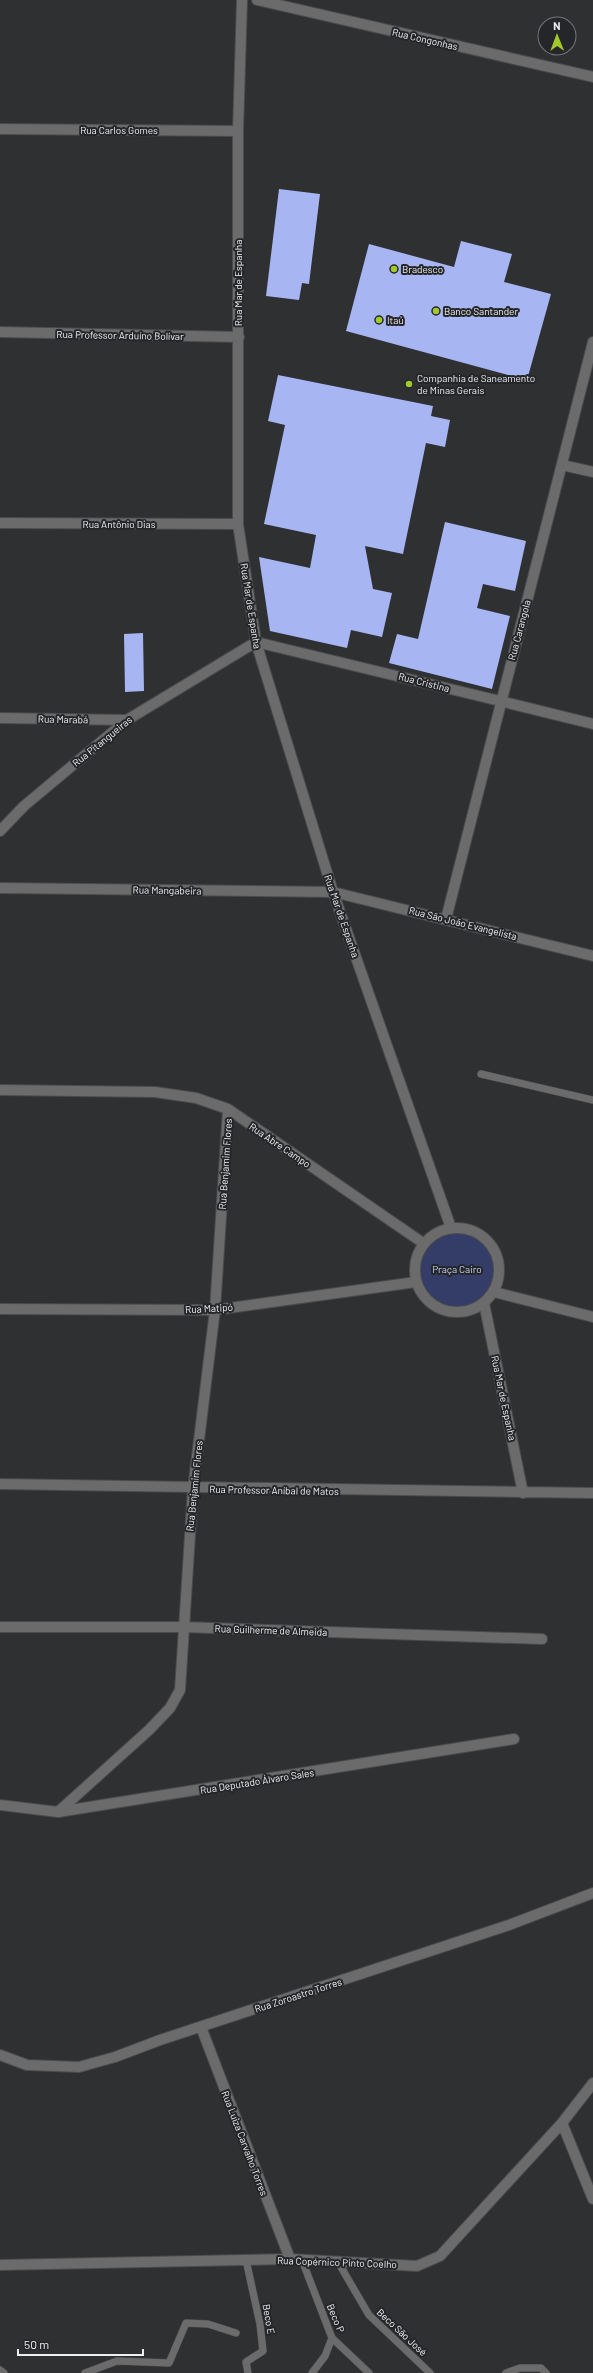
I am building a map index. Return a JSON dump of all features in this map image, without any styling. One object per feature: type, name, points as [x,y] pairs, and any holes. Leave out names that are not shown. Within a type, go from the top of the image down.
[{"type":"street","name":"Rua Mar de Espanha","points":[[242,0],[238,131],[238,524],[256,642],[333,892],[451,1228]]},
{"type":"street","name":"Rua Congonhas","points":[[256,0],[593,77]]},
{"type":"street","name":"Rua Carlos Gomes","points":[[0,129],[238,131]]},
{"type":"street","name":"Rua Professor Arduíno Bolívar","points":[[0,332],[239,337]]},
{"type":"street","name":"Rua Carangola","points":[[446,919],[500,701],[593,342]]},
{"type":"street","points":[[562,465],[593,472]]},
{"type":"street","name":"Rua Antônio Dias","points":[[0,523],[238,524]]},
{"type":"street","name":"Rua Cristina","points":[[256,642],[593,724]]},
{"type":"street","name":"Rua Pitangueiras","points":[[0,831],[24,806],[126,720],[256,642]]},
{"type":"street","name":"Rua Marabá","points":[[0,718],[126,720]]},
{"type":"street","name":"Rua Mangabeira","points":[[0,888],[333,892]]},
{"type":"street","name":"Rua São João Evangelista","points":[[333,892],[593,956]]},
{"type":"street","name":"Rua Abre Campo","points":[[0,1090],[155,1092],[196,1098],[228,1109],[423,1243]]},
{"type":"street","name":"Rua Benjamim Flores","points":[[58,1812],[170,1708],[180,1690],[182,1627],[193,1488],[216,1310],[228,1109]]},
{"type":"street","points":[[451,1228],[463,1228],[475,1232],[485,1238],[493,1247],[498,1258],[500,1269],[494,1292],[484,1303],[472,1310],[458,1313],[444,1311],[432,1304],[422,1294],[416,1282],[415,1264],[423,1243],[439,1232],[451,1228]]},
{"type":"street","name":"Rua Matipó","points":[[0,1309],[216,1310],[416,1282]]},
{"type":"street","points":[[494,1292],[593,1317]]},
{"type":"street","name":"Rua Mar de Espanha","points":[[484,1303],[523,1493]]},
{"type":"street","name":"Rua Professor Aníbal de Matos","points":[[0,1484],[593,1493]]},
{"type":"street","name":"Rua Guilherme de Almeida","points":[[0,1626],[182,1627],[542,1639]]},
{"type":"street","name":"Rua Deputado Álvaro Sales","points":[[0,1805],[58,1812],[514,1739]]},
{"type":"street","name":"Rua Zoroastro Torres","points":[[0,2055],[27,2065],[79,2067],[115,2057],[510,1925],[593,1893]]},
{"type":"street","name":"Rua Luiza Carvalho Torres","points":[[201,2027],[290,2259]]},
{"type":"street","name":"Rua Copérnico Pinto Coelho","points":[[0,2265],[290,2259],[417,2266],[440,2256],[562,2124],[593,2083]]},
{"type":"street","points":[[562,2124],[593,2199]]},
{"type":"lane","points":[[481,1074],[593,1100]]},
{"type":"lane","name":"Beco E","points":[[246,2260],[260,2324],[264,2351],[246,2362],[248,2373]]},
{"type":"lane","name":"Beco P","points":[[302,2260],[332,2338],[369,2373]]},
{"type":"lane","name":"Beco São José","points":[[338,2262],[369,2315],[430,2373]]},
{"type":"lane","points":[[85,2373],[117,2361],[169,2363],[186,2323],[208,2324],[236,2333]]},
{"type":"lane","points":[[312,2373],[325,2356],[332,2338]]},
{"type":"lane","points":[[506,2373],[520,2368],[541,2368],[546,2373]]},
{"type":"lane","points":[[0,2370],[4,2373]]},
{"type":"green space","name":"Praça Cairo","points":[[457,1232],[472,1235],[484,1243],[492,1255],[495,1270],[492,1285],[484,1297],[472,1305],[457,1308],[442,1305],[430,1297],[422,1285],[419,1270],[422,1255],[430,1243],[442,1235]]},
{"type":"building","points":[[279,189],[320,194],[309,284],[302,283],[299,300],[266,296]]},
{"type":"building","points":[[461,241],[512,254],[504,282],[551,294],[527,380],[346,331],[369,244],[454,267]]},
{"type":"building","points":[[278,375],[433,406],[431,416],[450,420],[445,447],[426,443],[403,554],[365,546],[373,589],[392,593],[382,637],[351,630],[347,648],[270,631],[259,557],[310,568],[316,535],[264,524],[285,425],[268,421]]},
{"type":"building","points":[[445,522],[526,541],[515,591],[483,584],[477,608],[510,616],[492,689],[389,663],[397,634],[418,639]]},
{"type":"building","points":[[143,633],[144,691],[125,692],[124,634]]},
{"type":"place","name":"Bradesco","points":[[394,269]]},
{"type":"place","name":"Banco Santander","points":[[436,311]]},
{"type":"place","name":"Itaú","points":[[379,320]]},
{"type":"place","name":"Companhia de Saneamento de Minas Gerais","points":[[409,384]]}]
